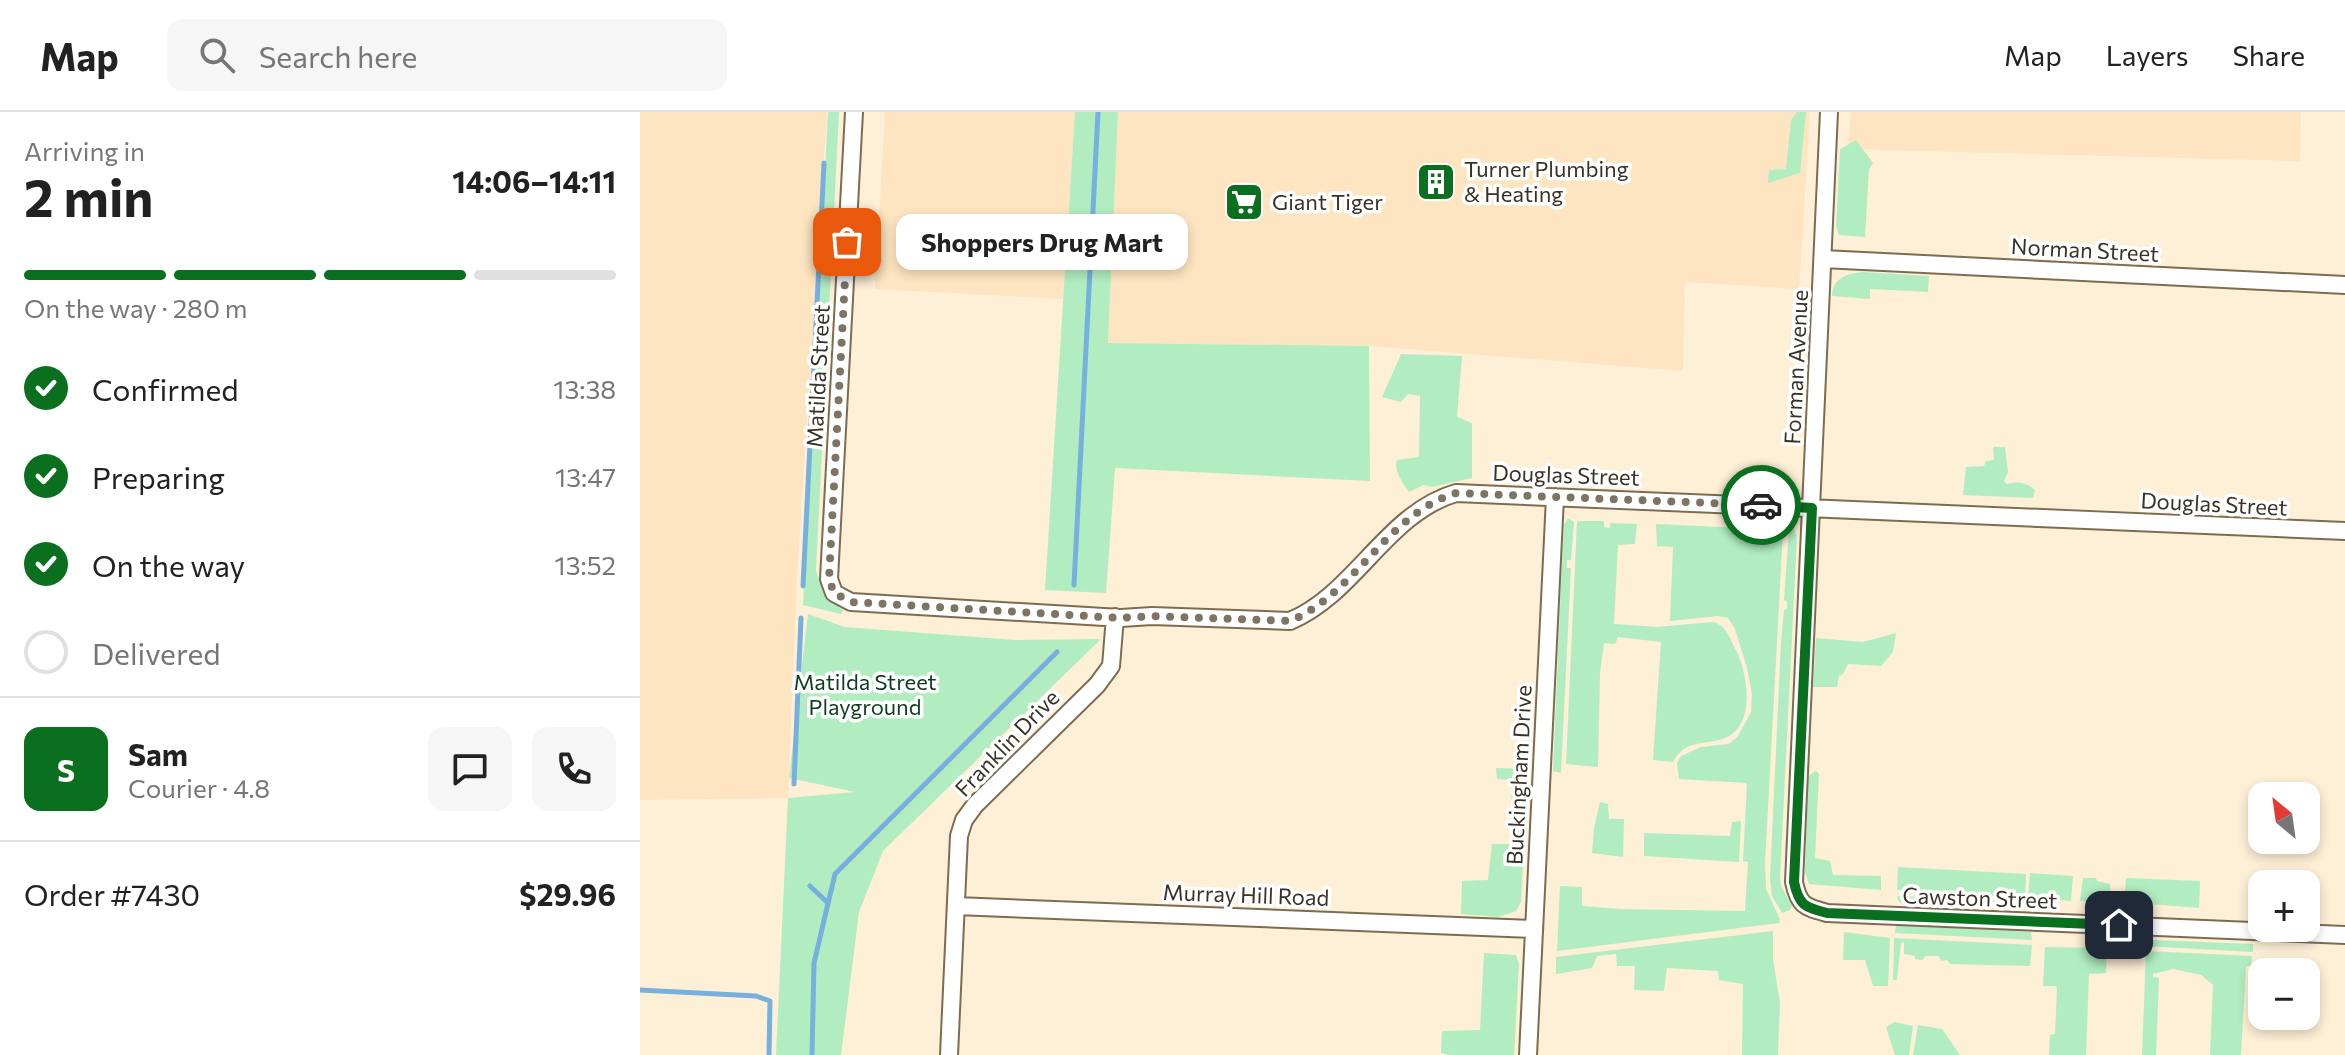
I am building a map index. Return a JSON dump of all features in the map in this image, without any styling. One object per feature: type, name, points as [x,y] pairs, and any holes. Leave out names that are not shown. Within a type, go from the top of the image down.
[{"type":"street","name":"Matilda Street","points":[[834,593],[829,579],[854,112]]},
{"type":"street","name":"Forman Avenue","points":[[1806,907],[1797,897],[1794,882],[1829,112]]},
{"type":"street","name":"Norman Street","points":[[1823,259],[2345,285]]},
{"type":"street","name":"Douglas Street","points":[[834,593],[851,602],[1115,617],[1290,621],[1307,614],[1415,514],[1442,497],[1456,493],[2345,531]]},
{"type":"street","name":"Buckingham Drive","points":[[1528,1055],[1555,497]]},
{"type":"street","name":"Franklin Drive","points":[[949,1055],[959,836],[964,820],[975,805],[1097,685],[1111,666],[1115,617]]},
{"type":"street","name":"Murray Hill Road","points":[[956,906],[1534,929]]},
{"type":"street","name":"Cawston Street","points":[[1806,907],[1835,913],[2345,935]]},
{"type":"shaded area","points":[[640,112],[827,112],[797,576],[788,798],[640,800]]},
{"type":"shaded area","points":[[885,112],[1075,112],[1064,299],[875,289]]},
{"type":"shaded area","points":[[1118,112],[1810,112],[1799,289],[1685,282],[1683,371],[1369,346],[1108,343]]},
{"type":"shaded area","points":[[1851,112],[2301,112],[2300,161],[1848,149]]},
{"type":"green space","points":[[828,112],[839,112],[816,570],[826,593],[843,610],[841,614],[803,605]]},
{"type":"green space","points":[[1075,112],[1118,112],[1108,343],[1369,346],[1370,481],[1115,468],[1106,593],[1045,590]]},
{"type":"green space","points":[[1797,112],[1806,112],[1800,173],[1768,183],[1769,170],[1786,169],[1791,120]]},
{"type":"green space","points":[[1856,140],[1873,163],[1869,169],[1865,237],[1839,235],[1836,226],[1840,149]]},
{"type":"green space","points":[[1862,272],[1929,276],[1928,292],[1870,289],[1870,299],[1832,296],[1841,278]]},
{"type":"green space","points":[[1401,354],[1462,356],[1457,417],[1472,423],[1472,478],[1432,487],[1424,485],[1409,492],[1402,481],[1396,468],[1397,460],[1419,457],[1420,396],[1408,394],[1401,402],[1382,397]]},
{"type":"green space","points":[[1993,447],[2005,447],[2008,472],[2004,481],[2007,484],[2018,482],[2028,485],[2035,490],[2033,498],[1963,495],[1966,467],[1984,466],[1986,461],[1994,460]]},
{"type":"green space","points":[[1568,518],[1574,522],[1571,560],[1567,560],[1567,568],[1571,568],[1561,773],[1553,771],[1563,538]]},
{"type":"green space","points":[[1577,521],[1604,521],[1604,527],[1610,528],[1610,523],[1637,524],[1635,544],[1618,545],[1614,624],[1657,627],[1713,622],[1730,637],[1744,673],[1747,700],[1741,724],[1733,733],[1722,739],[1688,746],[1673,762],[1653,760],[1661,642],[1618,637],[1615,644],[1604,643],[1600,673],[1598,767],[1566,764]]},
{"type":"green space","points":[[1656,524],[1783,530],[1765,863],[1766,889],[1780,919],[1779,923],[1557,951],[1560,886],[1582,887],[1582,906],[1745,911],[1748,862],[1743,861],[1747,783],[1679,779],[1677,763],[1681,756],[1701,747],[1729,744],[1738,736],[1751,712],[1752,694],[1747,668],[1735,629],[1728,618],[1718,616],[1670,621],[1673,547],[1657,546]]},
{"type":"green space","points":[[1793,527],[1797,536],[1780,877],[1781,886],[1792,906],[1782,913],[1772,896],[1770,878],[1781,643],[1784,610],[1787,609],[1787,601],[1784,600],[1789,530]]},
{"type":"green space","name":"Matilda Street Playground","points":[[808,614],[845,627],[1015,640],[1101,639],[883,851],[859,912],[841,1055],[776,1055],[788,798],[855,792],[789,778]]},
{"type":"green space","points":[[1896,633],[1893,652],[1881,666],[1848,664],[1839,676],[1837,687],[1813,687],[1816,638],[1863,642]]},
{"type":"green space","points":[[1496,768],[1528,769],[1521,902],[1516,911],[1498,917],[1461,914],[1462,881],[1488,880],[1492,844],[1510,844],[1512,780],[1497,779]]},
{"type":"green space","points":[[1816,771],[1819,774],[1815,858],[1830,861],[1833,875],[1881,876],[1881,890],[1809,884],[1805,872],[1808,776]]},
{"type":"green space","points":[[1600,802],[1608,804],[1609,819],[1624,819],[1623,857],[1592,853]]},
{"type":"green space","points":[[1741,821],[1739,862],[1644,856],[1644,833],[1730,836],[1732,822]]},
{"type":"green space","points":[[1898,867],[2026,874],[2025,898],[1897,890]]},
{"type":"green space","points":[[2030,873],[2073,876],[2071,901],[2028,898]]},
{"type":"green space","points":[[2083,878],[2096,878],[2110,884],[2111,903],[2080,901]]},
{"type":"green space","points":[[2126,878],[2200,881],[2199,908],[2124,902]]},
{"type":"green space","points":[[1897,896],[2024,902],[2025,908],[1899,902]]},
{"type":"green space","points":[[1896,925],[2031,932],[2032,940],[1895,933]]},
{"type":"green space","points":[[1773,931],[1773,959],[1780,1003],[1778,1055],[1742,1055],[1743,984],[1719,980],[1718,971],[1667,968],[1664,991],[1634,990],[1635,966],[1617,966],[1616,954],[1597,956],[1592,968],[1556,974],[1556,957]]},
{"type":"green space","points":[[1844,932],[1890,938],[1888,986],[1873,986],[1865,960],[1843,960]]},
{"type":"green space","points":[[1894,938],[2032,945],[2030,966],[1950,964],[1947,960],[1941,961],[1939,956],[1915,959],[1915,956],[1904,954],[1904,942],[1901,943],[1897,980],[1893,980]]},
{"type":"green space","points":[[2130,939],[2253,944],[2253,952],[2125,945]]},
{"type":"green space","points":[[2045,947],[2107,948],[2106,973],[2089,974],[2086,1055],[2049,1055],[2050,1035],[2055,1034],[2057,988],[2043,986]]},
{"type":"green space","points":[[2146,951],[2252,956],[2248,958],[2246,966],[2241,1055],[2210,1055],[2213,985],[2201,975],[2173,969],[2153,974],[2153,977],[2159,978],[2156,1055],[2142,1055]]},
{"type":"green space","points":[[1484,953],[1516,955],[1519,964],[1514,1055],[1441,1053],[1442,1031],[1480,1030]]},
{"type":"green space","points":[[1895,1022],[1913,1026],[1909,1055],[1895,1055],[1886,1027]]},
{"type":"green space","points":[[1918,1025],[1942,1029],[1960,1055],[1913,1055]]},
{"type":"waterway","points":[[1074,585],[1098,112]]},
{"type":"waterway","points":[[803,586],[824,163]]},
{"type":"waterway","points":[[794,784],[801,618]]},
{"type":"waterway","points":[[812,1055],[814,963],[835,874],[1057,652]]},
{"type":"waterway","points":[[810,886],[828,903]]},
{"type":"waterway","points":[[640,990],[756,996],[770,1001],[769,1055]]},
{"type":"way so far","points":[[847,242],[829,579],[834,593],[851,602],[1121,618],[1152,616],[1290,621],[1307,614],[1325,599],[1415,514],[1442,497],[1456,493],[1761,505]]},
{"type":"place","name":"Turner Plumbing & Heating","points":[[1436,182]]},
{"type":"place","name":"Giant Tiger","points":[[1244,202]]},
{"type":"place","name":"Shoppers Drug Mart","points":[[847,242]]},
{"type":"route","points":[[1761,505],[1812,508],[1794,882],[1797,897],[1806,907],[1827,913],[2119,925]]}]
